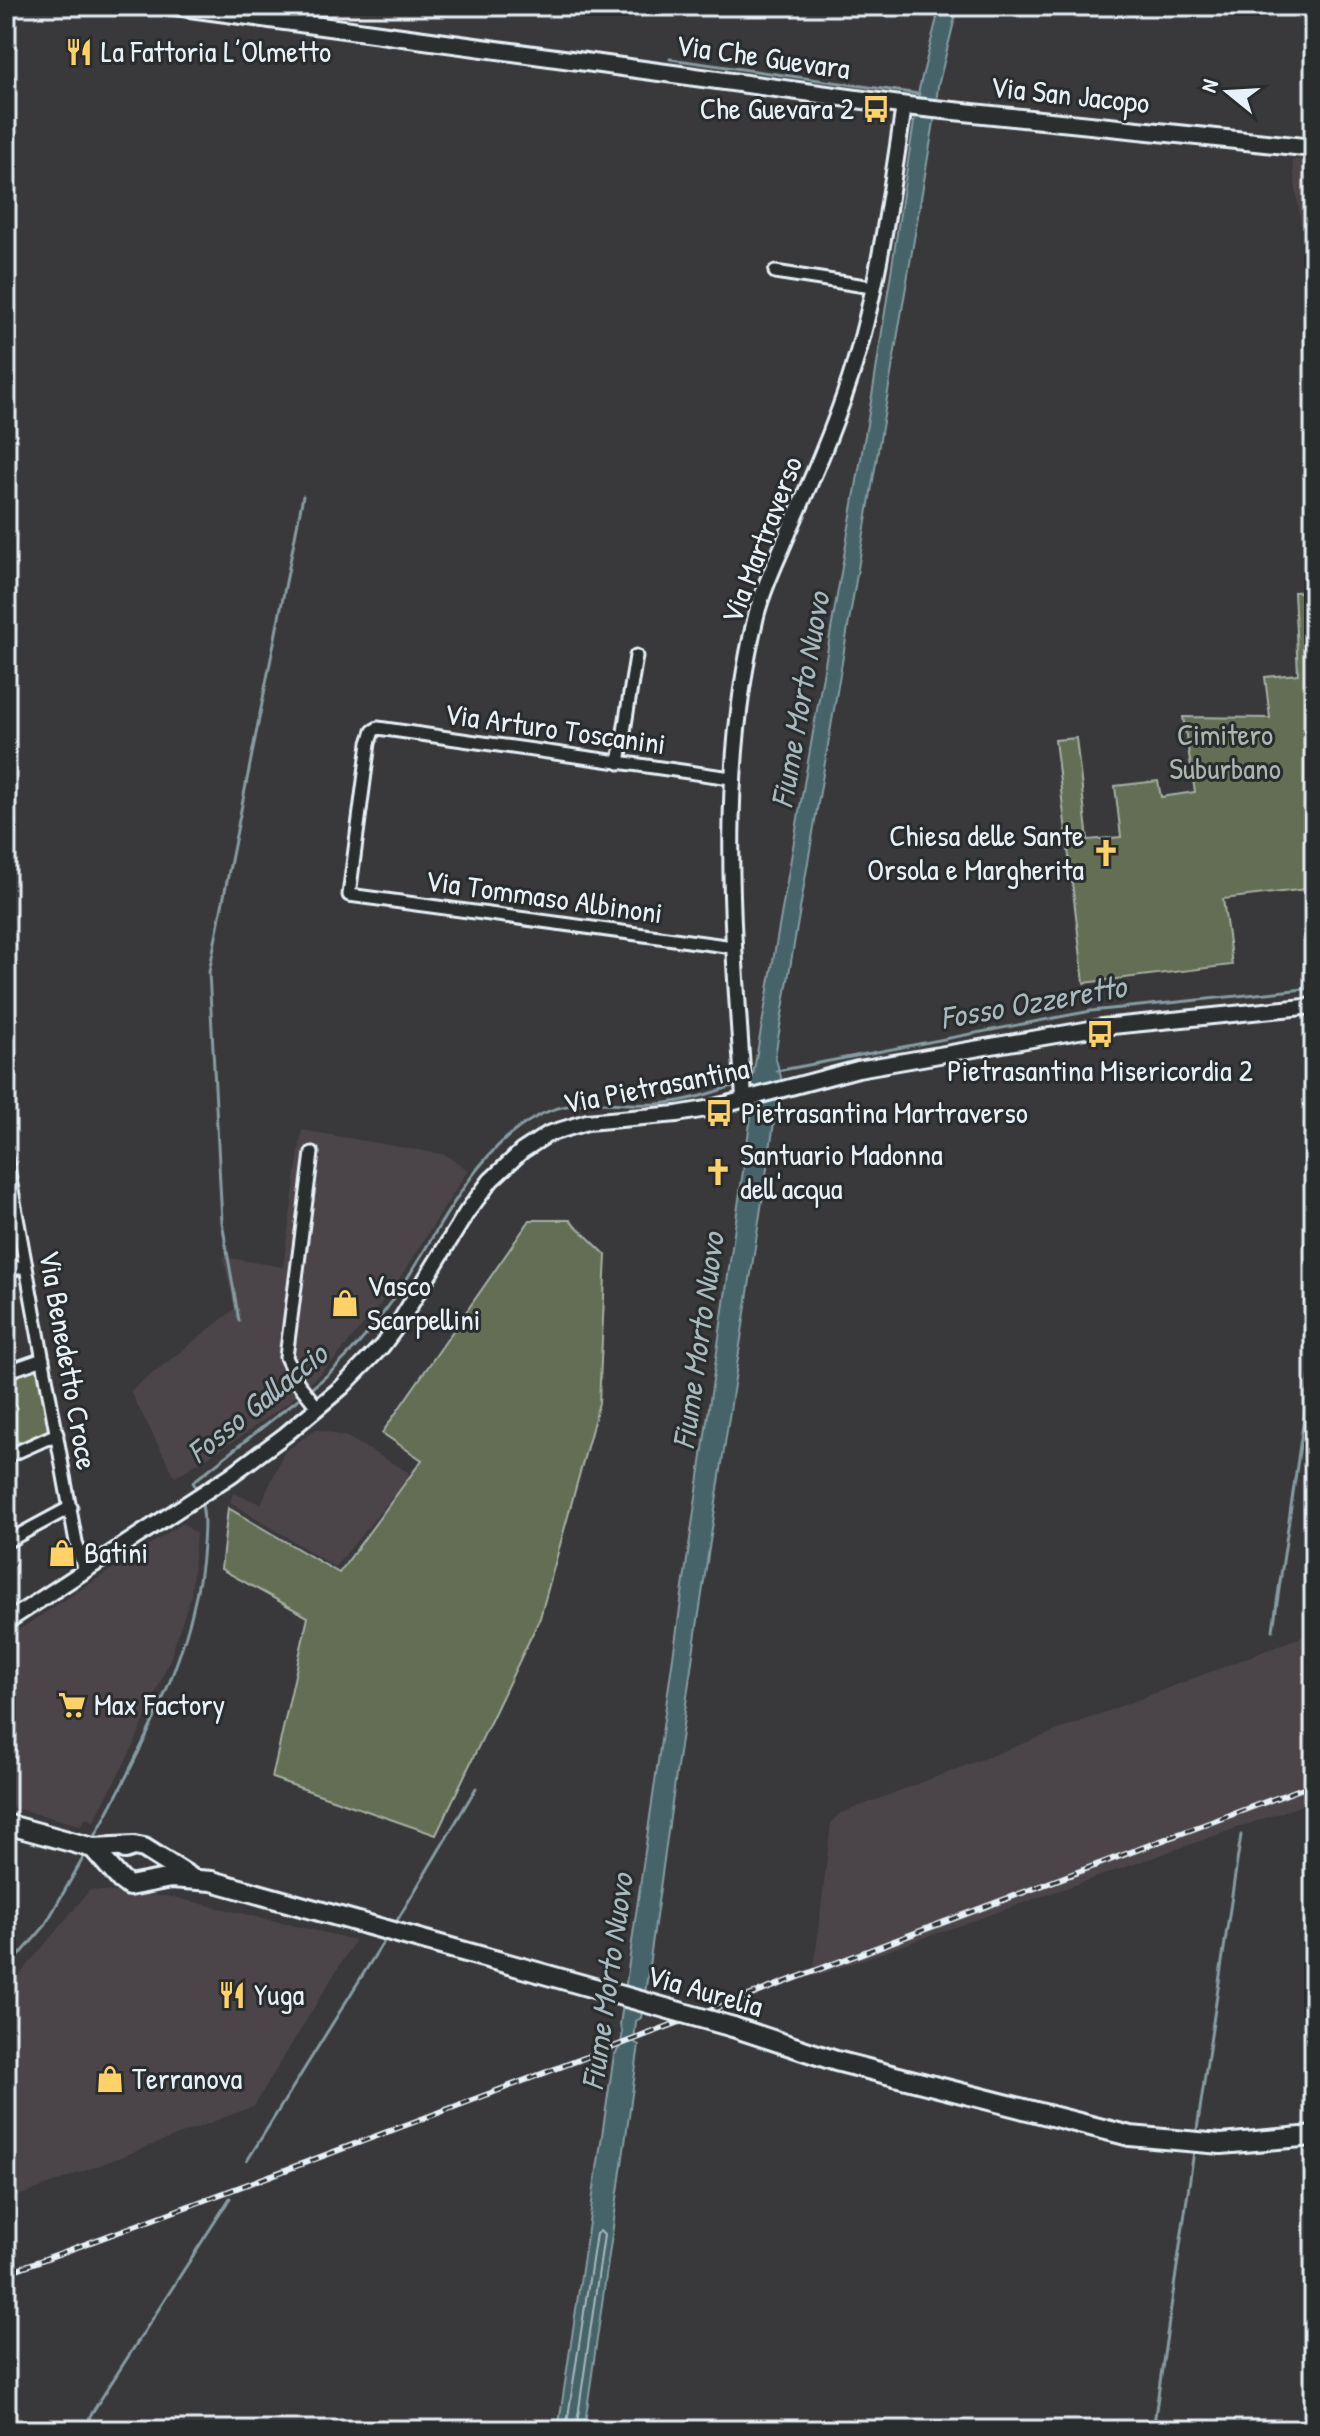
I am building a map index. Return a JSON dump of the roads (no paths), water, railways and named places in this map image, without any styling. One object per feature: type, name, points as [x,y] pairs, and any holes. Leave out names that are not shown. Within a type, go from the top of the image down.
[{"type":"main road","name":"Via Che Guevara","points":[[175,6],[910,106]]},
{"type":"main road","name":"Via San Jacopo","points":[[910,106],[1314,148]]},
{"type":"main road","points":[[6,1824],[93,1848],[144,1848],[152,1855],[155,1869],[147,1882],[129,1886],[93,1848]]},
{"type":"main road","points":[[115,1872],[118,1854],[134,1846]]},
{"type":"main road","name":"Via Aurelia","points":[[152,1855],[192,1878]]},
{"type":"main road","name":"Via Aurelia","points":[[147,1882],[192,1878],[212,1881],[733,2027],[836,2061],[1130,2136],[1204,2144],[1251,2143],[1314,2136]]},
{"type":"street","name":"Via Martraverso","points":[[745,1090],[733,947],[731,778],[744,675],[757,612],[830,436],[850,378],[910,106]]},
{"type":"street","points":[[775,272],[872,287]]},
{"type":"street","points":[[619,763],[636,656]]},
{"type":"street","name":"Via Arturo Toscanini","points":[[349,895],[369,743],[373,731],[382,728],[731,778]]},
{"type":"street","name":"Via Tommaso Albinoni","points":[[349,895],[733,947]]},
{"type":"street","name":"Via Pietrasantina","points":[[6,1622],[209,1491],[318,1408],[382,1346],[472,1204],[498,1171],[522,1151],[560,1129],[587,1122],[712,1108],[745,1090],[780,1088],[858,1069],[1102,1027],[1314,1006]]},
{"type":"street","points":[[312,1153],[286,1357],[300,1385],[318,1408]]},
{"type":"street","name":"Via Benedetto Croce","points":[[6,1157],[76,1542],[84,1571]]},
{"type":"street","points":[[6,1272],[26,1265]]},
{"type":"street","points":[[6,1372],[43,1359]]},
{"type":"street","points":[[6,1457],[57,1434]]},
{"type":"street","points":[[6,1542],[71,1507]]},
{"type":"water","points":[[940,6],[958,6],[938,86],[775,1056],[781,1077],[695,1640],[648,1973],[641,2018],[636,2021],[634,2042],[639,2045],[584,2430],[558,2430],[614,2055],[622,2037],[620,2025],[755,1088],[751,1087],[874,384],[919,89]]},
{"type":"waterway","points":[[670,59],[919,94]]},
{"type":"waterway","points":[[239,1321],[222,1222],[209,972],[303,496]]},
{"type":"waterway","name":"Fosso Ozzeretto","points":[[777,1071],[1091,1011],[1314,988]]},
{"type":"waterway","name":"Fosso Gallaccio","points":[[308,1391],[351,1353],[375,1324],[481,1164],[519,1128],[542,1114],[570,1105],[668,1103],[739,1084]]},
{"type":"waterway","points":[[1273,1630],[1314,1349]]},
{"type":"waterway","name":"Fosso Gallaccio","points":[[197,1490],[193,1482],[302,1396]]},
{"type":"waterway","name":"Fosso Gallaccio","points":[[92,1842],[146,1736],[178,1659],[199,1582],[204,1528],[201,1501]]},
{"type":"waterway","points":[[395,1924],[476,1788]]},
{"type":"waterway","points":[[1196,2136],[1241,1835]]},
{"type":"waterway","name":"Fosso Gallaccio","points":[[6,1971],[44,1927],[86,1853]]},
{"type":"waterway","points":[[247,2161],[385,1939]]},
{"type":"waterway","points":[[1153,2430],[1194,2151]]},
{"type":"waterway","points":[[87,2430],[90,2416],[230,2198]]},
{"type":"railway","points":[[6,2273],[1314,1784]]},
{"type":"place","name":"La Fattoria L’Olmetto","points":[[79,52]]},
{"type":"place","name":"Che Guevara 2","points":[[876,109]]},
{"type":"place","name":"Chiesa delle Sante Orsola e Margherita","points":[[1106,853]]},
{"type":"place","name":"Pietrasantina Misericordia 2","points":[[1100,1034]]},
{"type":"place","name":"Pietrasantina Martraverso","points":[[719,1113]]},
{"type":"place","name":"Santuario Madonna dell'acqua","points":[[718,1172]]},
{"type":"place","name":"Vasco Scarpellini","points":[[345,1303]]},
{"type":"place","name":"Batini","points":[[62,1553]]},
{"type":"place","name":"Max Factory","points":[[72,1705]]},
{"type":"place","name":"Yuga","points":[[232,1995]]},
{"type":"place","name":"Terranova","points":[[110,2079]]},
{"type":"water label","name":"Fiume Morto Nuovo","points":[[800,700]]},
{"type":"water label","name":"Fiume Morto Nuovo","points":[[698,1341]]},
{"type":"water label","name":"Fiume Morto Nuovo","points":[[607,1982]]},
{"type":"park label","name":"Cimitero Suburbano","points":[[1225,752]]}]
